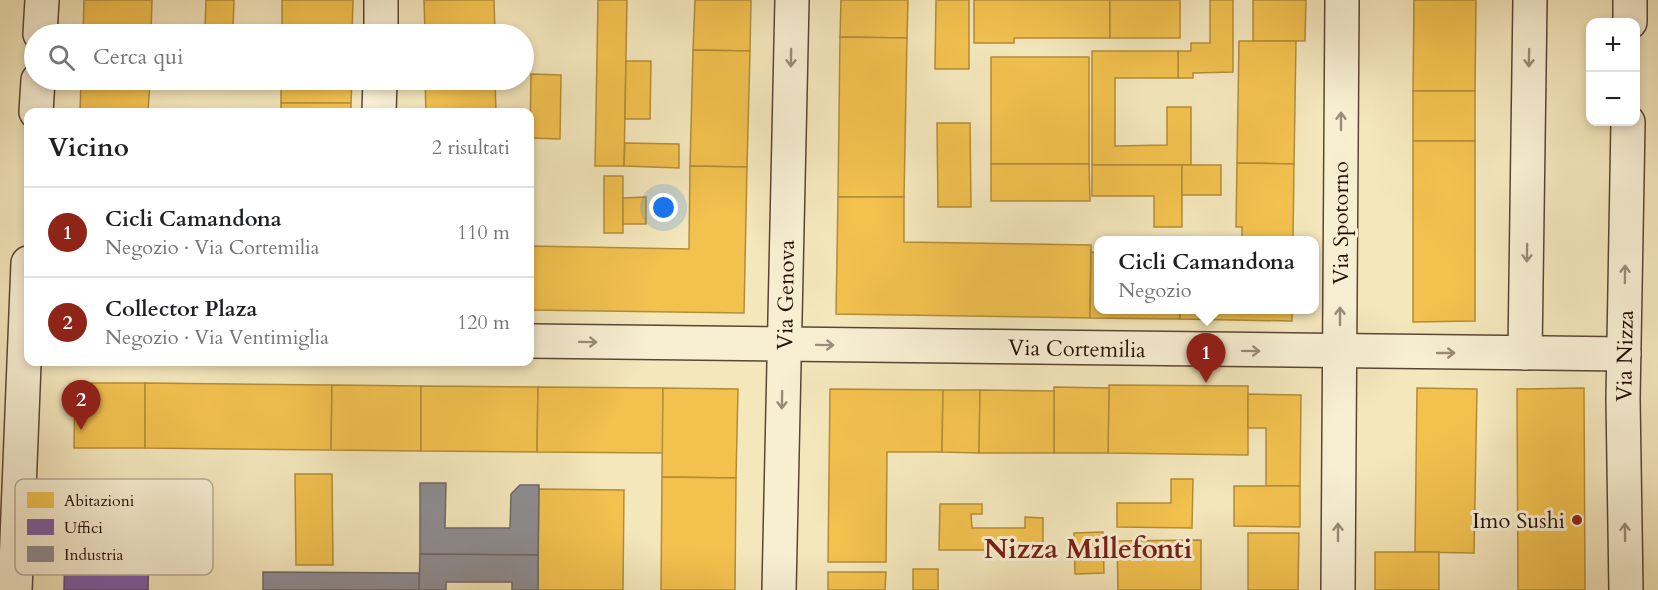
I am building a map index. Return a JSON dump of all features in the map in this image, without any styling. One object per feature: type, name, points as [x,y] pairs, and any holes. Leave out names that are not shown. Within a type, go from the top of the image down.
[{"type":"street","points":[[41,24],[42,0]]},
{"type":"street","points":[[381,0],[381,24]]},
{"type":"street","name":"Via Genova","points":[[779,590],[792,0]]},
{"type":"street","name":"Via Spotorno","points":[[1338,590],[1342,0]]},
{"type":"street","points":[[1525,353],[1530,0]]},
{"type":"street","points":[[1630,0],[1630,18]]},
{"type":"street","points":[[36,108],[37,90]]},
{"type":"street","points":[[379,108],[380,90]]},
{"type":"street","name":"Via Nizza","points":[[1626,590],[1624,354],[1628,126]]},
{"type":"street","name":"Via Cortemilia","points":[[534,341],[1624,354]]},
{"type":"street","points":[[20,479],[26,366]]},
{"type":"street","points":[[15,590],[16,575]]},
{"type":"building: Abitazioni","points":[[84,0],[152,0],[151,24],[83,24]]},
{"type":"building: Abitazioni","points":[[206,0],[234,0],[233,24],[205,24]]},
{"type":"building: Abitazioni","points":[[282,0],[353,0],[352,24],[282,24]]},
{"type":"building: Abitazioni","points":[[424,0],[494,0],[495,24],[425,24]]},
{"type":"building: Abitazioni","points":[[598,0],[627,0],[624,166],[595,166]]},
{"type":"building: Abitazioni","points":[[695,0],[751,0],[750,51],[693,50]]},
{"type":"building: Abitazioni","points":[[841,0],[908,0],[907,38],[840,37]]},
{"type":"building: Abitazioni","points":[[936,0],[969,0],[969,69],[935,69]]},
{"type":"building: Abitazioni","points":[[974,0],[1110,0],[1110,38],[1014,38],[1014,43],[974,43]]},
{"type":"building: Abitazioni","points":[[1110,0],[1180,0],[1180,38],[1110,38]]},
{"type":"building: Abitazioni","points":[[1210,0],[1233,0],[1233,72],[1193,73],[1193,78],[1178,78],[1178,51],[1191,51],[1191,43],[1210,43]]},
{"type":"building: Abitazioni","points":[[1253,0],[1306,0],[1305,41],[1253,41]]},
{"type":"building: Abitazioni","points":[[1414,0],[1476,0],[1475,91],[1413,91]]},
{"type":"building: Abitazioni","points":[[840,37],[907,38],[904,197],[838,197]]},
{"type":"building: Abitazioni","points":[[1239,41],[1296,41],[1294,164],[1237,163]]},
{"type":"building: Abitazioni","points":[[693,50],[750,51],[747,167],[690,166]]},
{"type":"building: Abitazioni","points":[[1092,51],[1178,51],[1178,78],[1115,78],[1115,146],[1167,145],[1167,107],[1191,107],[1191,165],[1092,165]]},
{"type":"building: Abitazioni","points":[[991,57],[1089,57],[1089,164],[991,164]]},
{"type":"building: Abitazioni","points":[[626,61],[651,61],[650,119],[625,119]]},
{"type":"building: Abitazioni","points":[[534,74],[561,75],[560,139],[534,138],[534,108],[530,108]]},
{"type":"building: Abitazioni","points":[[81,90],[149,90],[148,108],[80,108]]},
{"type":"building: Abitazioni","points":[[281,90],[352,90],[351,103],[281,103]]},
{"type":"building: Abitazioni","points":[[425,90],[495,90],[496,108],[426,108]]},
{"type":"building: Abitazioni","points":[[1413,91],[1475,91],[1475,141],[1413,141]]},
{"type":"building: Abitazioni","points":[[281,103],[351,103],[351,108],[281,108]]},
{"type":"building: Abitazioni","points":[[937,123],[970,123],[971,207],[938,207]]},
{"type":"building: Abitazioni","points":[[1413,141],[1475,141],[1475,321],[1413,322]]},
{"type":"building: Abitazioni","points":[[625,143],[679,144],[679,168],[624,166]]},
{"type":"building: Abitazioni","points":[[1237,163],[1294,164],[1293,236],[1242,236],[1242,227],[1236,227]]},
{"type":"building: Abitazioni","points":[[991,164],[1089,164],[1090,201],[991,201]]},
{"type":"building: Abitazioni","points":[[1092,165],[1182,165],[1182,227],[1154,227],[1154,196],[1092,196]]},
{"type":"building: Abitazioni","points":[[1182,165],[1221,165],[1221,195],[1182,195]]},
{"type":"building: Abitazioni","points":[[690,166],[747,167],[744,313],[534,310],[534,246],[689,249]]},
{"type":"building: Abitazioni","points":[[604,176],[623,176],[623,233],[604,233]]},
{"type":"building: Abitazioni","points":[[646,197],[646,224],[623,224],[623,198]]},
{"type":"building: Abitazioni","points":[[838,197],[904,197],[904,242],[1091,245],[1090,318],[836,314]]},
{"type":"building: Abitazioni","points":[[1091,252],[1094,252],[1094,314],[1180,314],[1180,319],[1090,318]]},
{"type":"building: Abitazioni","points":[[1180,314],[1292,314],[1292,321],[1180,319]]},
{"type":"building: Abitazioni","points":[[75,383],[145,383],[145,448],[74,448]]},
{"type":"building: Abitazioni","points":[[145,383],[332,385],[331,450],[145,448]]},
{"type":"building: Abitazioni","points":[[332,385],[421,386],[421,451],[331,450]]},
{"type":"building: Abitazioni","points":[[1109,385],[1248,386],[1248,455],[1108,453]]},
{"type":"building: Abitazioni","points":[[421,386],[538,387],[537,452],[421,451]]},
{"type":"building: Abitazioni","points":[[538,387],[663,388],[663,453],[537,452]]},
{"type":"building: Abitazioni","points":[[1054,387],[1109,388],[1108,453],[1054,453]]},
{"type":"building: Abitazioni","points":[[663,388],[738,389],[736,478],[662,477]]},
{"type":"building: Abitazioni","points":[[1417,388],[1477,389],[1474,553],[1415,552]]},
{"type":"building: Abitazioni","points":[[1584,388],[1585,590],[1518,590],[1517,389]]},
{"type":"building: Abitazioni","points":[[830,389],[943,390],[942,452],[887,452],[886,562],[828,562]]},
{"type":"building: Abitazioni","points":[[943,390],[980,390],[979,453],[942,452]]},
{"type":"building: Abitazioni","points":[[980,390],[1054,391],[1054,453],[979,453]]},
{"type":"building: Abitazioni","points":[[1248,394],[1301,395],[1300,486],[1266,486],[1266,428],[1248,428]]},
{"type":"building: Abitazioni","points":[[295,474],[332,474],[333,565],[296,565]]},
{"type":"building: Abitazioni","points":[[662,477],[736,478],[735,590],[661,590]]},
{"type":"building: Abitazioni","points":[[1171,479],[1193,479],[1192,528],[1117,527],[1117,503],[1171,503]]},
{"type":"building: Abitazioni","points":[[1234,486],[1300,486],[1300,527],[1234,526]]},
{"type":"building: Abitazioni","points":[[539,489],[624,490],[623,590],[538,590]]},
{"type":"building: Abitazioni","points":[[940,504],[982,504],[982,514],[971,514],[972,528],[1025,528],[1025,517],[1043,518],[1043,550],[939,550]]},
{"type":"building: Abitazioni","points":[[1103,532],[1104,573],[1075,574],[1074,533]]},
{"type":"building: Abitazioni","points":[[1248,533],[1299,533],[1298,590],[1248,590]]},
{"type":"building: Abitazioni","points":[[1201,540],[1201,590],[1118,590],[1117,541]]},
{"type":"building: Abitazioni","points":[[1375,552],[1439,552],[1439,590],[1375,590]]},
{"type":"building: Abitazioni","points":[[913,569],[938,569],[938,590],[913,590]]},
{"type":"building: Abitazioni","points":[[828,572],[886,572],[885,590],[828,590]]},
{"type":"building: Uffici","points":[[64,575],[148,575],[148,590],[64,590]]},
{"type":"building: Industria","points":[[420,483],[446,483],[445,528],[510,528],[511,494],[520,485],[539,485],[538,555],[420,554]]},
{"type":"building: Industria","points":[[420,554],[538,555],[538,590],[512,590],[512,582],[446,582],[446,590],[419,590]]},
{"type":"building: Industria","points":[[263,572],[419,573],[419,590],[263,590]]},
{"type":"place","name":"Cicli Camandona","points":[[1206,383]]},
{"type":"place","name":"Collector Plaza","points":[[81,430]]},
{"type":"place","name":"Imo Sushi","points":[[1577,520]]},
{"type":"district","name":"Nizza Millefonti","points":[[1088,548]]}]
